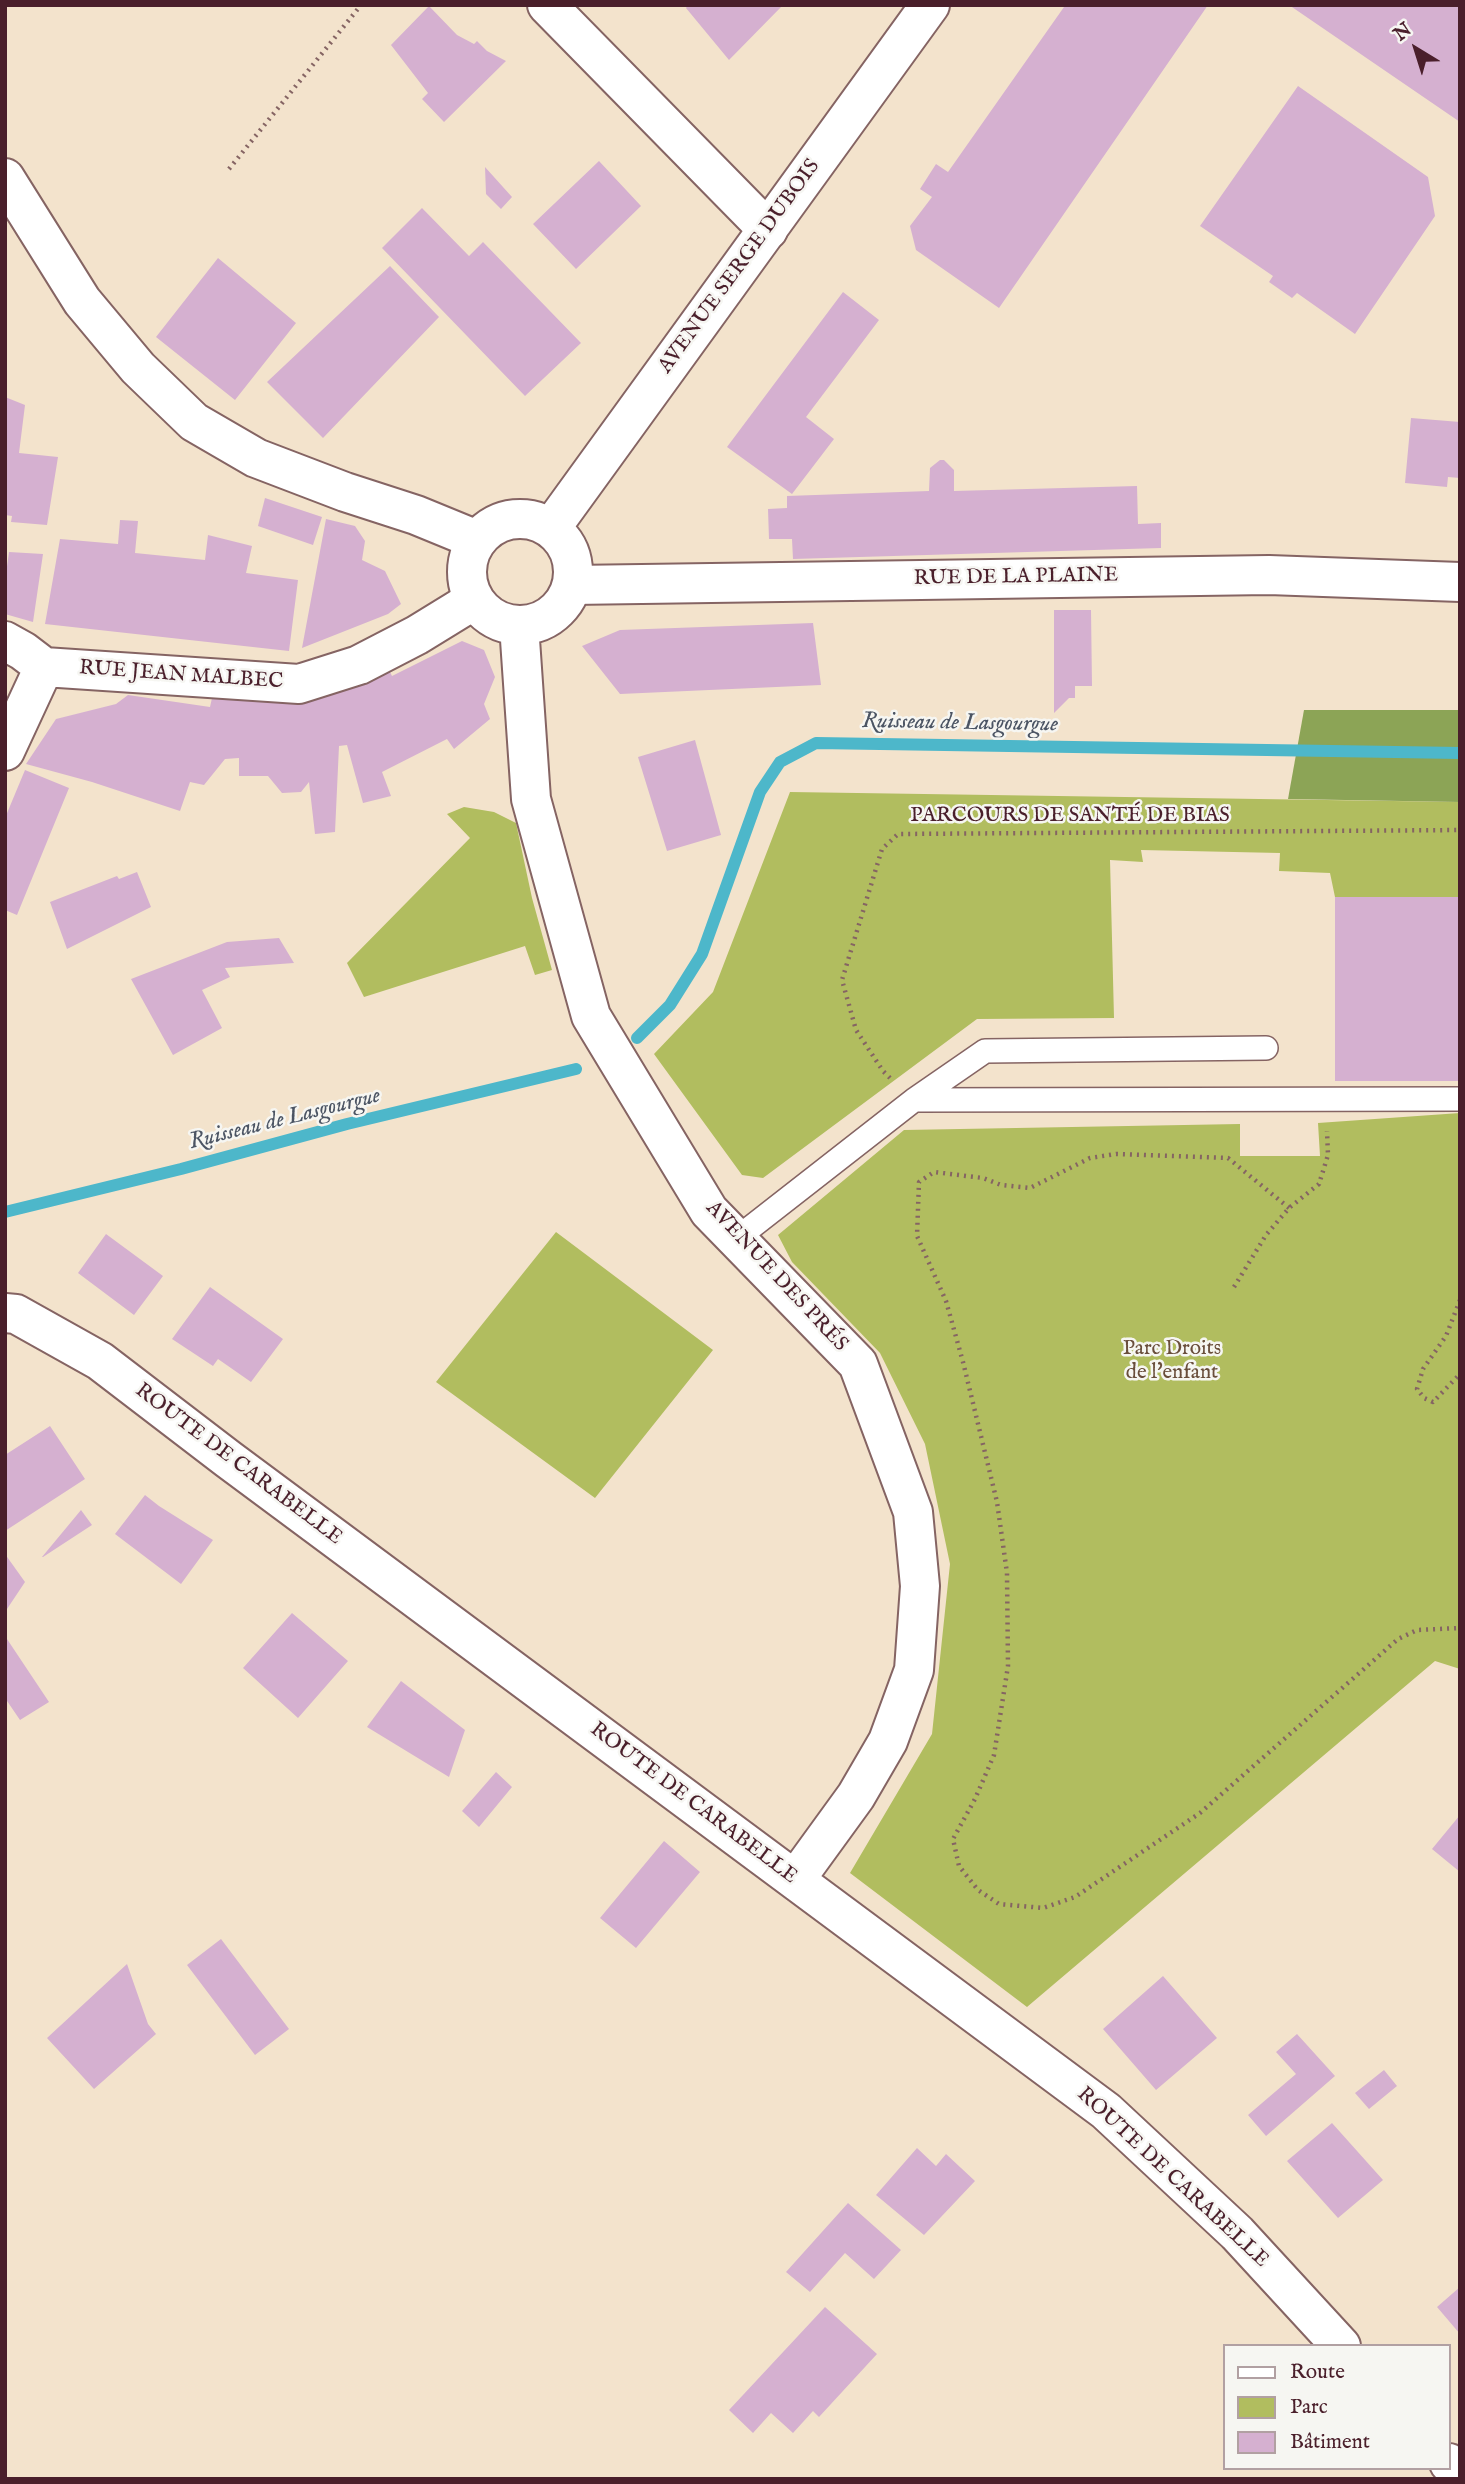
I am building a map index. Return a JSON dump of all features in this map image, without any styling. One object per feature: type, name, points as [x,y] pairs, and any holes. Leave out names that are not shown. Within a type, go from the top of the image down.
[{"type":"street","points":[[547,5],[768,230]]},
{"type":"street","name":"AVENUE SERGE DUBOIS","points":[[551,528],[930,5]]},
{"type":"street","points":[[5,178],[82,301],[138,368],[194,422],[256,458],[345,492],[416,515],[477,540]]},
{"type":"street","points":[[520,518],[537,521],[551,528],[563,540],[570,553],[572,585],[565,601],[552,614],[537,622],[519,625],[502,622],[487,613],[474,600],[468,586],[467,570],[477,540],[489,528],[520,518]]},
{"type":"street","name":"RUE DE LA PLAINE","points":[[572,585],[1269,575],[1460,582]]},
{"type":"street","name":"RUE JEAN MALBEC","points":[[44,667],[299,684],[359,665],[417,635],[474,600]]},
{"type":"street","name":"AVENUE DES PRÉS","points":[[519,625],[531,799],[591,1016],[709,1211],[858,1364],[913,1512],[920,1586],[914,1670],[888,1741],[856,1796],[795,1880]]},
{"type":"street","points":[[5,641],[23,650],[44,667],[5,751]]},
{"type":"street","name":"ROUTE DE CARABELLE","points":[[5,1313],[16,1314],[100,1361],[1106,2111],[1237,2233],[1339,2344]]},
{"type":"lane","points":[[736,1239],[914,1100],[985,1051],[1266,1048]]},
{"type":"lane","points":[[914,1100],[1460,1099]]},
{"type":"path","points":[[229,169],[361,5]]},
{"type":"path","name":"PARCOURS DE SANTÉ DE BIAS","points":[[914,1100],[883,1071],[856,1030],[842,980],[882,849],[898,834],[1460,830]]},
{"type":"path","points":[[1234,1287],[1266,1235],[1289,1208],[1319,1184],[1328,1155],[1327,1099]]},
{"type":"path","points":[[1289,1208],[1228,1158],[1116,1154],[1090,1158],[1030,1188],[1001,1185],[983,1178],[934,1172],[919,1182],[917,1236],[946,1301],[963,1362],[997,1502],[1007,1573],[1007,1666],[994,1755],[953,1839],[959,1866],[978,1890],[999,1904],[1043,1908],[1075,1897],[1200,1813],[1398,1639],[1417,1630],[1460,1628]]},
{"type":"path","points":[[1460,1300],[1446,1336],[1423,1369],[1417,1389],[1424,1398],[1433,1402],[1460,1374]]},
{"type":"green space","points":[[1304,710],[1460,710],[1460,802],[1288,799]]},
{"type":"green space","points":[[790,792],[1460,802],[1460,897],[1335,897],[1330,873],[1279,871],[1280,853],[1141,850],[1143,862],[1110,860],[1114,1018],[977,1019],[763,1178],[742,1175],[654,1054],[713,992]]},
{"type":"green space","points":[[464,807],[494,812],[516,823],[532,898],[552,970],[535,975],[525,946],[364,997],[347,963],[470,838],[447,814]]},
{"type":"green space","name":"Parc Droits de l'enfant","points":[[1460,1113],[1460,1669],[1435,1661],[1027,2007],[850,1873],[932,1734],[950,1564],[925,1444],[880,1353],[792,1262],[778,1235],[904,1130],[1240,1124],[1240,1156],[1320,1156],[1318,1123]]},
{"type":"green space","points":[[556,1232],[713,1350],[595,1498],[436,1382]]},
{"type":"building","points":[[688,5],[783,5],[729,60],[686,8]]},
{"type":"building","points":[[1062,5],[1208,5],[999,308],[916,250],[910,226],[932,197],[920,189],[936,164],[948,172],[1064,7]]},
{"type":"building","points":[[1289,5],[1460,5],[1460,122]]},
{"type":"building","points":[[429,6],[457,35],[474,44],[477,41],[487,51],[506,61],[444,122],[422,99],[428,93],[391,45]]},
{"type":"building","points":[[1298,86],[1428,177],[1435,216],[1355,334],[1297,293],[1292,298],[1269,282],[1273,276],[1200,226]]},
{"type":"building","points":[[599,161],[641,206],[576,269],[533,224]]},
{"type":"building","points":[[485,167],[512,197],[501,209],[486,194]]},
{"type":"building","points":[[422,208],[469,256],[483,242],[581,343],[525,396],[382,248]]},
{"type":"building","points":[[218,258],[296,323],[235,400],[156,337]]},
{"type":"building","points":[[390,266],[439,317],[323,438],[267,382]]},
{"type":"building","points":[[843,292],[879,320],[806,417],[834,439],[792,494],[727,447]]},
{"type":"building","points":[[5,397],[25,405],[19,453],[58,457],[47,525],[11,522],[12,516],[5,515]]},
{"type":"building","points":[[1411,418],[1460,422],[1460,478],[1448,477],[1447,487],[1405,483]]},
{"type":"building","points":[[944,460],[954,470],[954,491],[1137,486],[1138,524],[1161,523],[1161,548],[793,559],[792,539],[769,539],[768,509],[787,508],[787,496],[929,491],[930,468]]},
{"type":"building","points":[[265,498],[322,517],[313,545],[258,526]]},
{"type":"building","points":[[326,519],[355,526],[365,541],[362,560],[385,571],[401,604],[388,614],[302,648]]},
{"type":"building","points":[[120,520],[138,521],[135,553],[205,560],[208,535],[252,546],[246,573],[298,580],[289,651],[45,624],[60,539],[118,544]]},
{"type":"building","points":[[9,552],[43,554],[33,622],[5,614],[5,581]]},
{"type":"building","points":[[1054,610],[1091,610],[1092,686],[1075,686],[1075,698],[1069,698],[1054,713]]},
{"type":"building","points":[[813,623],[821,685],[620,694],[582,646],[620,630]]},
{"type":"building","points":[[462,641],[484,650],[495,677],[484,704],[490,719],[454,749],[447,739],[382,772],[391,796],[363,803],[347,745],[339,746],[335,832],[315,834],[309,782],[301,792],[282,793],[268,776],[239,776],[239,758],[225,759],[204,785],[190,782],[180,811],[26,764],[56,719],[116,704],[128,695],[210,707],[212,698],[272,701],[326,696],[360,686],[390,672],[392,676]]},
{"type":"building","points":[[695,740],[721,835],[667,851],[638,757]]},
{"type":"building","points":[[25,770],[69,788],[17,915],[5,910],[5,818]]},
{"type":"building","points":[[137,872],[151,907],[67,949],[50,902],[117,876],[119,879]]},
{"type":"building","points":[[1335,897],[1460,897],[1460,1081],[1335,1081]]},
{"type":"building","points":[[279,938],[294,963],[225,968],[230,977],[202,990],[222,1028],[173,1055],[131,979],[227,942]]},
{"type":"building","points":[[106,1234],[163,1276],[134,1315],[78,1273]]},
{"type":"building","points":[[210,1287],[283,1339],[251,1382],[218,1359],[213,1366],[172,1339]]},
{"type":"building","points":[[50,1426],[85,1479],[5,1531],[5,1455]]},
{"type":"building","points":[[145,1495],[213,1540],[181,1584],[115,1534]]},
{"type":"building","points":[[81,1510],[92,1525],[42,1557]]},
{"type":"building","points":[[5,1554],[25,1582],[5,1612]]},
{"type":"building","points":[[292,1613],[348,1661],[298,1718],[243,1668]]},
{"type":"building","points":[[5,1636],[49,1702],[20,1720],[5,1698]]},
{"type":"building","points":[[401,1681],[465,1730],[449,1777],[367,1727]]},
{"type":"building","points":[[496,1772],[512,1787],[479,1827],[462,1811]]},
{"type":"building","points":[[1460,1815],[1460,1872],[1432,1849]]},
{"type":"building","points":[[664,1841],[700,1872],[636,1948],[600,1918]]},
{"type":"building","points":[[221,1939],[289,2029],[255,2055],[187,1965]]},
{"type":"building","points":[[127,1964],[148,2024],[156,2034],[94,2089],[47,2038]]},
{"type":"building","points":[[1163,1976],[1217,2038],[1156,2090],[1103,2029]]},
{"type":"building","points":[[1297,2034],[1335,2076],[1266,2136],[1248,2115],[1296,2074],[1276,2052]]},
{"type":"building","points":[[1384,2070],[1397,2086],[1369,2109],[1355,2093]]},
{"type":"building","points":[[1332,2123],[1383,2180],[1338,2218],[1287,2161]]},
{"type":"building","points":[[917,2148],[936,2166],[946,2154],[975,2181],[924,2235],[876,2195]]},
{"type":"building","points":[[848,2203],[901,2250],[874,2279],[845,2253],[810,2292],[786,2272]]},
{"type":"building","points":[[1460,2287],[1460,2334],[1437,2307]]},
{"type":"building","points":[[825,2307],[877,2354],[819,2417],[813,2411],[793,2433],[771,2413],[753,2433],[729,2410]]},
{"type":"waterway","name":"Ruisseau de Lasgourgue","points":[[637,1038],[670,1005],[702,954],[760,792],[780,762],[816,743],[1460,753]]},
{"type":"waterway","name":"Ruisseau de Lasgourgue","points":[[5,1212],[181,1169],[347,1124],[576,1069]]}]
